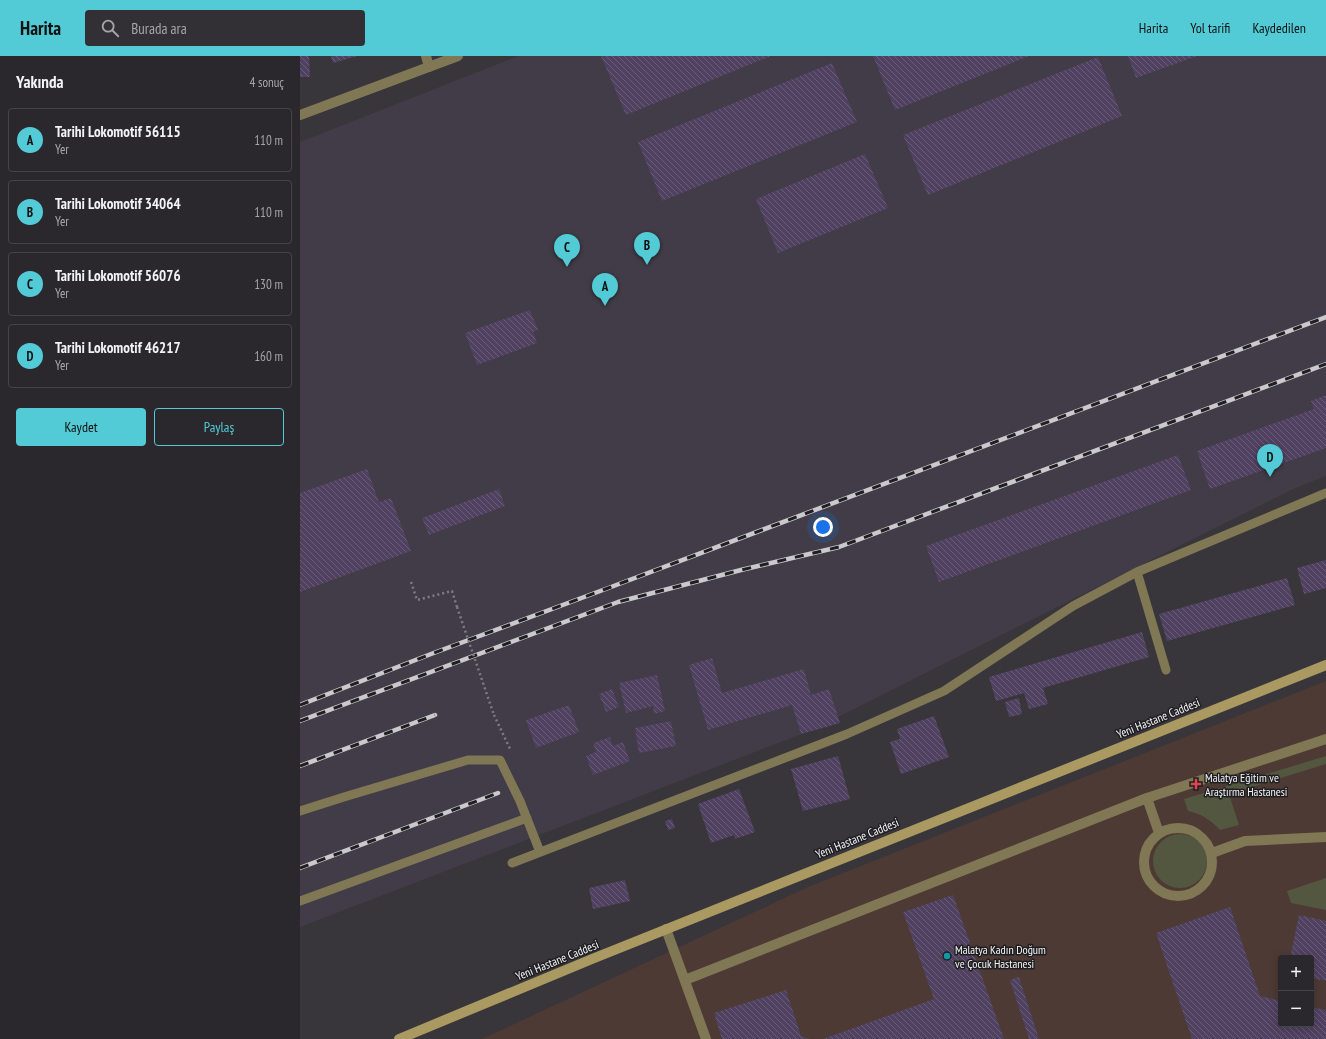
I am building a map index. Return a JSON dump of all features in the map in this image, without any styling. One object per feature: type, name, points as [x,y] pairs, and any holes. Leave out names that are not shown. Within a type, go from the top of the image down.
[{"type":"main road","name":"Yeni Hastane Caddesi","points":[[399,1039],[666,929],[1326,665]]},
{"type":"street","points":[[426,56],[429,67]]},
{"type":"street","points":[[300,115],[458,56]]},
{"type":"street","points":[[685,980],[1146,798],[1326,739]]},
{"type":"street","points":[[1146,798],[1159,833]]},
{"type":"street","points":[[1170,828],[1191,830],[1200,835],[1212,853],[1213,865],[1210,876],[1203,886],[1194,893],[1183,896],[1171,896],[1160,892],[1151,884],[1146,874],[1144,863],[1145,851],[1151,841],[1159,833],[1170,828]]},
{"type":"street","points":[[1212,853],[1245,841],[1326,837]]},
{"type":"street","points":[[666,929],[706,1039]]},
{"type":"lane","points":[[512,863],[847,734],[944,691],[1073,606],[1137,572],[1326,493]]},
{"type":"lane","points":[[1137,572],[1166,670]]},
{"type":"lane","points":[[300,811],[468,760],[500,760],[520,801],[540,852]]},
{"type":"lane","points":[[300,901],[527,818]]},
{"type":"path","points":[[411,582],[416,600],[452,591],[494,716],[514,755]]},
{"type":"shaded area","points":[[518,56],[1326,56],[1326,476],[1293,489],[812,730],[300,927],[300,142]]},
{"type":"shaded area","name":"Malatya Eğitim ve Araştırma Hastanesi","points":[[1326,681],[1326,1039],[482,1039],[808,887]]},
{"type":"green space","points":[[1326,756],[1326,764],[1229,794],[1239,825],[1220,830],[1206,818],[1188,811],[1184,799]]},
{"type":"green space","points":[[1180,834],[1190,836],[1199,842],[1205,851],[1207,861],[1205,871],[1199,880],[1190,886],[1180,888],[1170,886],[1161,880],[1155,871],[1153,861],[1155,851],[1161,842],[1170,836]]},
{"type":"green space","points":[[1326,878],[1326,910],[1291,903],[1287,891]]},
{"type":"building","points":[[300,56],[309,56],[310,77],[300,77]]},
{"type":"building","points":[[331,56],[357,56],[333,63]]},
{"type":"building","points":[[601,56],[771,56],[626,115]]},
{"type":"building","points":[[873,56],[1029,56],[895,110]]},
{"type":"building","points":[[1128,56],[1197,56],[1136,78]]},
{"type":"building","points":[[1098,57],[1122,116],[928,195],[903,135]]},
{"type":"building","points":[[832,63],[857,122],[662,201],[638,142]]},
{"type":"building","points":[[865,154],[888,208],[778,253],[756,199]]},
{"type":"building","points":[[530,310],[538,330],[533,332],[537,343],[477,365],[465,333]]},
{"type":"building","points":[[1326,395],[1326,448],[1210,489],[1197,451],[1314,409],[1311,401]]},
{"type":"building","points":[[1178,455],[1191,490],[939,582],[926,546]]},
{"type":"building","points":[[367,469],[379,502],[391,498],[411,551],[300,592],[300,493]]},
{"type":"building","points":[[499,489],[505,506],[429,535],[422,518]]},
{"type":"building","points":[[1326,560],[1326,588],[1304,594],[1297,568]]},
{"type":"building","points":[[1287,578],[1295,605],[1167,641],[1159,614]]},
{"type":"building","points":[[1142,632],[1149,657],[1043,688],[1048,704],[1029,709],[1024,693],[996,701],[989,677]]},
{"type":"building","points":[[712,658],[722,693],[804,669],[811,695],[829,689],[840,723],[801,734],[792,705],[708,730],[689,665]]},
{"type":"building","points":[[657,675],[665,711],[654,714],[653,706],[626,713],[619,683]]},
{"type":"building","points":[[612,689],[619,707],[606,712],[599,694]]},
{"type":"building","points":[[1019,698],[1022,714],[1009,717],[1005,702]]},
{"type":"building","points":[[569,705],[579,732],[536,748],[526,720]]},
{"type":"building","points":[[934,716],[949,757],[901,774],[890,742],[900,739],[897,729]]},
{"type":"building","points":[[671,721],[676,746],[639,753],[635,728]]},
{"type":"building","points":[[610,737],[613,746],[623,742],[630,761],[593,775],[586,756],[596,752],[593,743]]},
{"type":"building","points":[[838,756],[850,799],[803,811],[791,769]]},
{"type":"building","points":[[739,789],[755,832],[735,839],[734,835],[711,843],[698,804]]},
{"type":"building","points":[[672,819],[675,828],[668,830],[665,821]]},
{"type":"building","points":[[625,880],[630,901],[593,909],[589,888]]},
{"type":"building","name":"Malatya Kadın Doğum ve Çocuk Hastanesi","points":[[953,895],[1004,1039],[823,1039],[934,999],[903,912]]},
{"type":"building","points":[[1230,907],[1260,996],[1278,1000],[1278,1027],[1314,1027],[1314,1008],[1326,1010],[1326,1039],[1192,1039],[1156,933]]},
{"type":"building","points":[[1299,915],[1326,921],[1326,981],[1314,979],[1314,955],[1291,955]]},
{"type":"building","points":[[1019,977],[1039,1039],[1029,1039],[1010,980]]},
{"type":"building","points":[[786,990],[801,1036],[809,1039],[722,1039],[714,1013]]},
{"type":"railway","points":[[300,705],[431,654],[1326,317]]},
{"type":"railway","points":[[300,721],[618,602],[741,570],[839,547],[1326,364]]},
{"type":"railway","points":[[300,766],[435,715]]},
{"type":"railway","points":[[300,868],[498,793]]},
{"type":"place","name":"Tarihi Lokomotif 34064","points":[[647,265]]},
{"type":"place","name":"Tarihi Lokomotif 56076","points":[[567,267]]},
{"type":"place","name":"Tarihi Lokomotif 56115","points":[[605,306]]},
{"type":"place","name":"Tarihi Lokomotif 46217","points":[[1270,477]]},
{"type":"place","name":"Malatya Eğitim ve Araştırma Hastanesi","points":[[1196,784]]},
{"type":"place","name":"Malatya Kadın Doğum ve Çocuk Hastanesi","points":[[947,956]]}]
